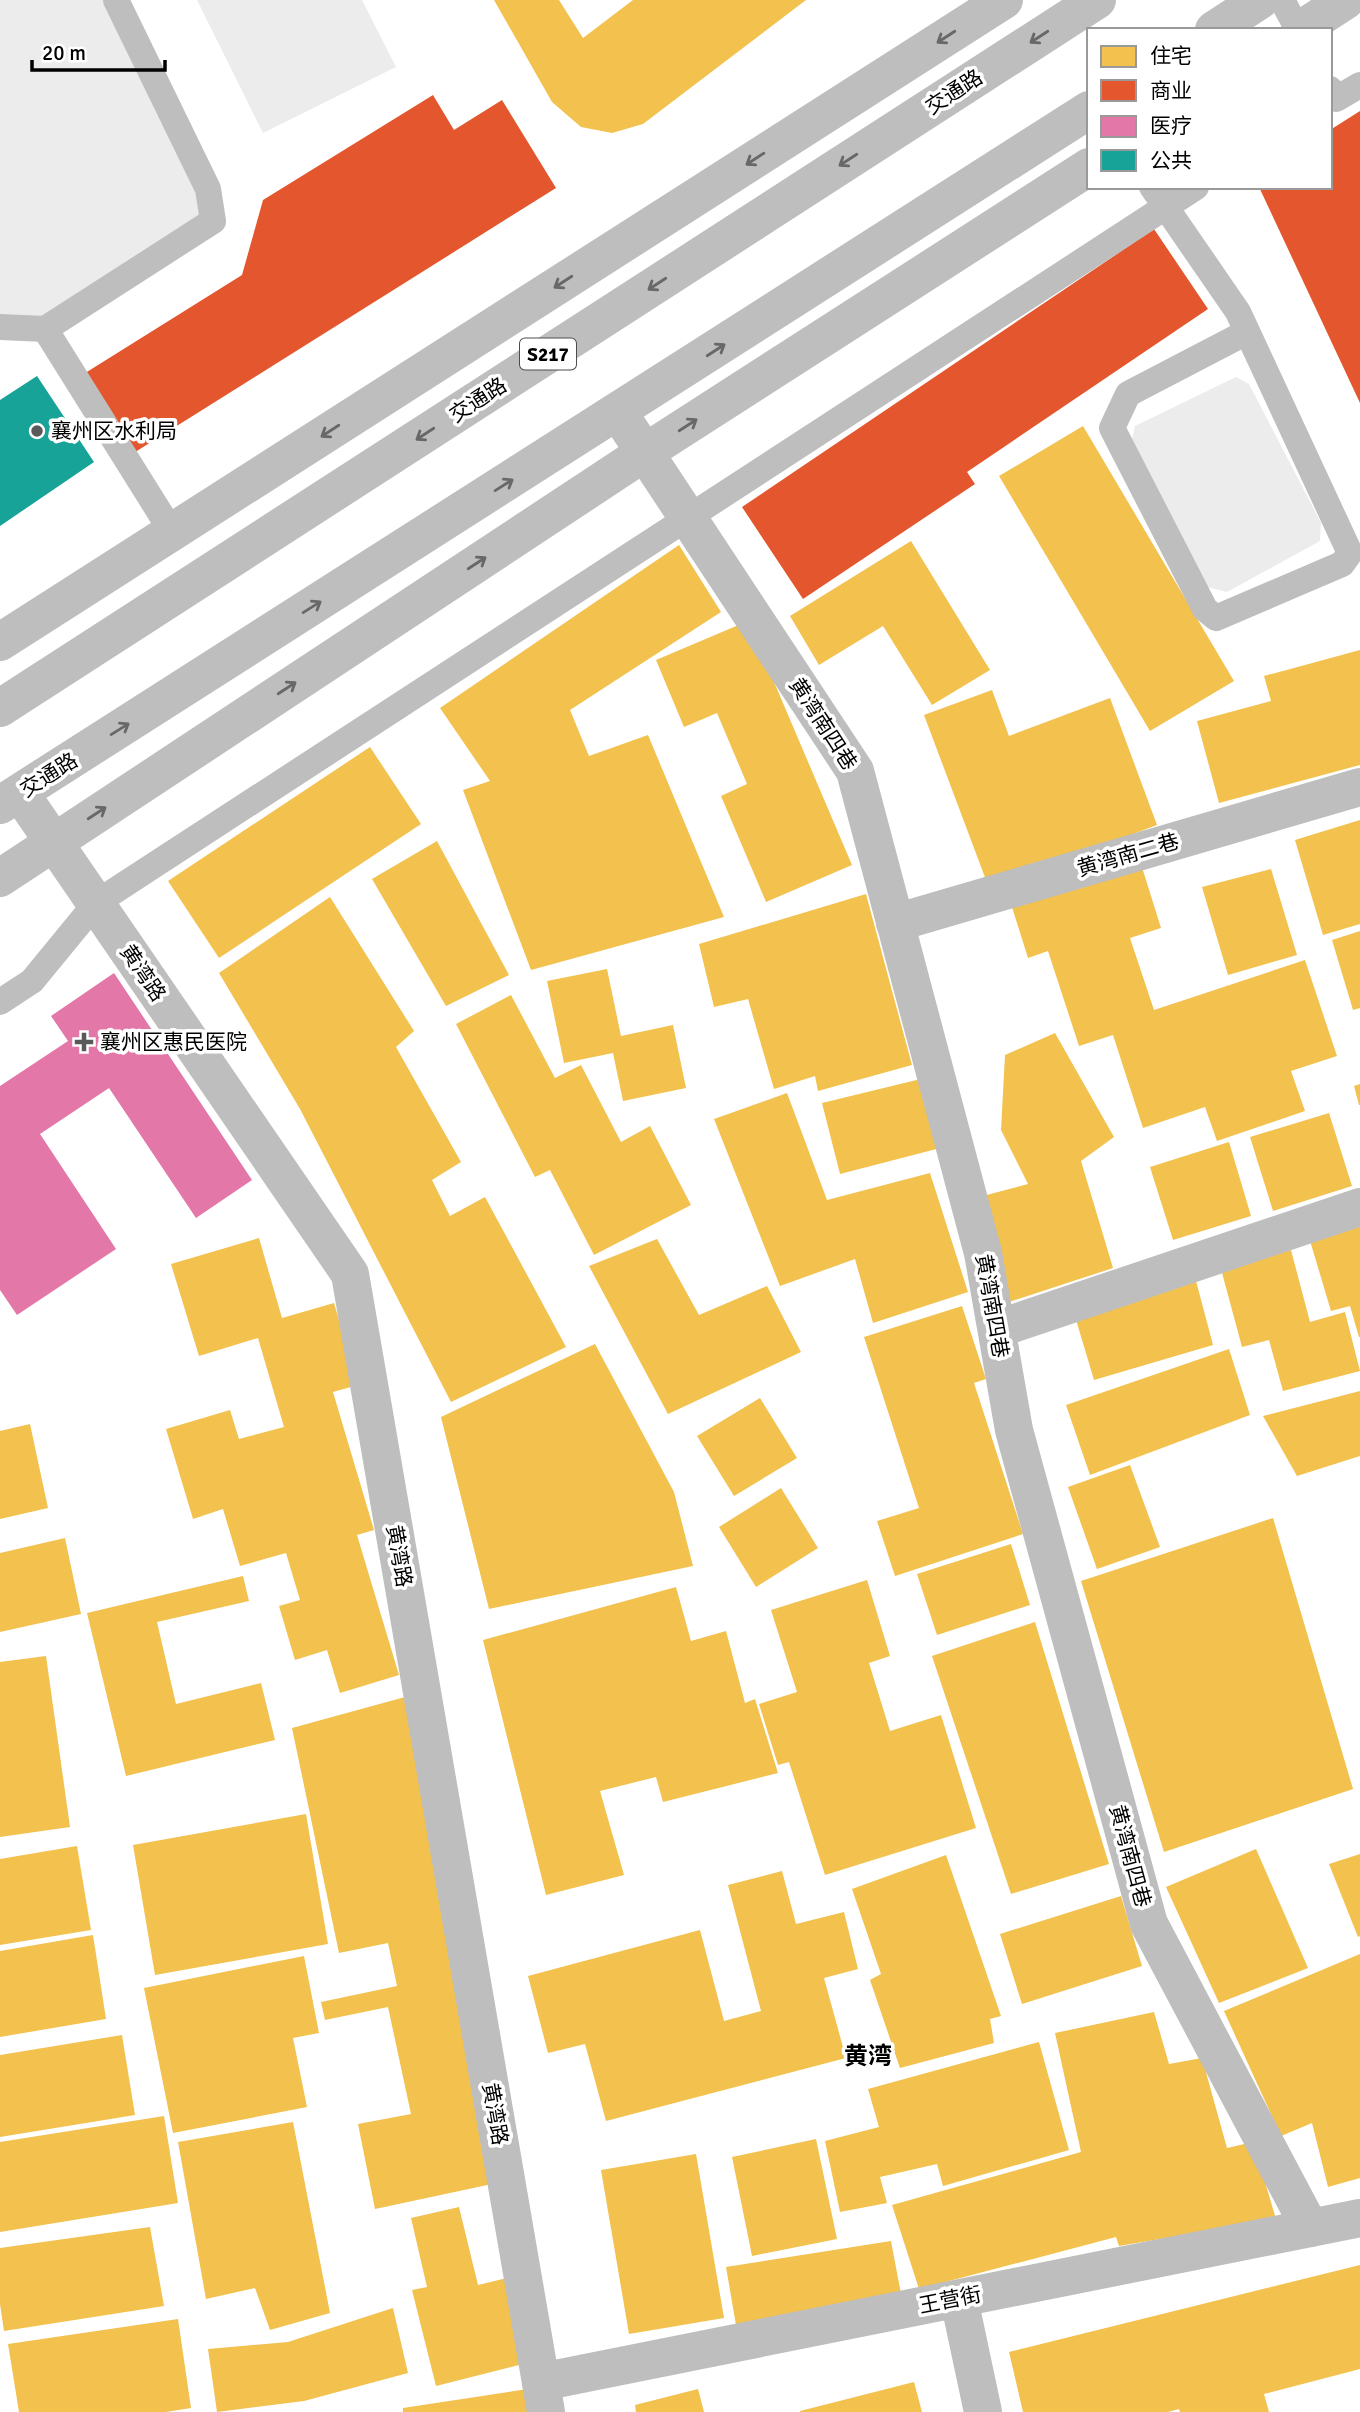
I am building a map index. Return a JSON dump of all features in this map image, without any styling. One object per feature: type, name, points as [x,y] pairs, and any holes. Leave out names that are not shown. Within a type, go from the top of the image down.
[{"type":"street","points":[[0,642],[1004,0]]},
{"type":"street","name":"交通路","points":[[0,708],[1097,0]]},
{"type":"street","points":[[1217,28],[1260,0]]},
{"type":"street","points":[[1302,28],[1346,0]]},
{"type":"street","name":"交通路","points":[[10,799],[1087,111]]},
{"type":"street","points":[[0,878],[644,453],[1087,168]]},
{"type":"street","name":"黄湾南四巷","points":[[618,412],[855,771],[983,1254],[1014,1430],[1149,1924],[1310,2228]]},
{"type":"street","name":"黄湾南二巷","points":[[895,923],[1360,787]]},
{"type":"street","name":"黄湾路","points":[[10,799],[54,842],[350,1274],[544,2397]]},
{"type":"street","points":[[996,1329],[1360,1208]]},
{"type":"street","name":"王营街","points":[[544,2397],[959,2298],[1360,2218]]},
{"type":"street","points":[[959,2298],[984,2412]]},
{"type":"lane","points":[[0,327],[45,329],[213,221],[208,189],[116,0]]},
{"type":"lane","points":[[1282,0],[1298,28]]},
{"type":"lane","points":[[1332,97],[1360,85]]},
{"type":"lane","points":[[0,1002],[32,981],[96,903],[686,516],[1159,197],[1189,189]]},
{"type":"lane","points":[[1159,197],[1238,312],[1350,553],[1342,564],[1216,618],[1205,609],[1112,429],[1128,394],[1247,332]]},
{"type":"lane","points":[[45,329],[172,533]]},
{"type":"shaded area","points":[[0,0],[116,0],[213,221],[45,329],[0,327]]},
{"type":"shaded area","points":[[197,0],[362,0],[396,67],[263,133]]},
{"type":"shaded area","points":[[1236,377],[1249,384],[1321,523],[1320,541],[1227,592],[1207,587],[1130,448],[1135,426]]},
{"type":"building: 住宅","points":[[494,0],[559,0],[583,38],[633,0],[806,0],[643,124],[612,133],[581,127],[552,102]]},
{"type":"building: 住宅","points":[[1083,426],[1234,681],[1150,731],[999,476]]},
{"type":"building: 住宅","points":[[911,541],[990,670],[932,705],[883,626],[819,665],[790,616]]},
{"type":"building: 住宅","points":[[679,545],[721,612],[570,710],[589,756],[648,735],[724,917],[531,970],[463,790],[490,781],[440,708]]},
{"type":"building: 住宅","points":[[748,621],[852,865],[766,902],[721,796],[747,784],[717,713],[684,727],[656,660]]},
{"type":"building: 住宅","points":[[1360,650],[1360,765],[1219,803],[1197,721],[1271,701],[1264,676]]},
{"type":"building: 住宅","points":[[992,690],[1009,736],[1110,698],[1157,825],[989,888],[924,715]]},
{"type":"building: 住宅","points":[[370,747],[421,824],[219,958],[168,881]]},
{"type":"building: 住宅","points":[[1360,820],[1360,924],[1323,935],[1295,840]]},
{"type":"building: 住宅","points":[[437,841],[509,975],[446,1006],[372,879]]},
{"type":"building: 住宅","points":[[1141,864],[1161,928],[1130,938],[1154,1010],[1305,960],[1337,1056],[1291,1071],[1305,1111],[1217,1141],[1205,1107],[1143,1128],[1113,1035],[1079,1046],[1048,951],[1028,958],[1012,907]]},
{"type":"building: 住宅","points":[[1271,869],[1297,955],[1228,975],[1202,887]]},
{"type":"building: 住宅","points":[[866,894],[912,1065],[818,1091],[815,1076],[774,1089],[748,999],[714,1007],[699,944]]},
{"type":"building: 住宅","points":[[330,897],[414,1031],[396,1047],[461,1162],[432,1180],[450,1216],[485,1197],[566,1347],[451,1402],[300,1109],[219,973]]},
{"type":"building: 住宅","points":[[1360,931],[1360,1008],[1353,1010],[1332,940]]},
{"type":"building: 住宅","points":[[607,969],[621,1036],[673,1025],[686,1088],[623,1101],[613,1053],[564,1063],[547,981]]},
{"type":"building: 住宅","points":[[511,995],[555,1078],[581,1065],[621,1142],[650,1126],[691,1205],[594,1255],[550,1170],[535,1177],[456,1024]]},
{"type":"building: 住宅","points":[[1055,1033],[1114,1137],[1081,1161],[1113,1268],[1009,1302],[979,1197],[1028,1184],[1001,1130],[1005,1055]]},
{"type":"building: 住宅","points":[[929,1077],[948,1146],[840,1174],[822,1103]]},
{"type":"building: 住宅","points":[[1360,1084],[1360,1105],[1359,1105],[1354,1086]]},
{"type":"building: 住宅","points":[[787,1093],[827,1200],[930,1173],[968,1292],[873,1323],[855,1259],[780,1286],[714,1119]]},
{"type":"building: 住宅","points":[[1329,1113],[1352,1186],[1273,1211],[1250,1137]]},
{"type":"building: 住宅","points":[[1229,1142],[1251,1216],[1173,1240],[1150,1167]]},
{"type":"building: 住宅","points":[[1360,1218],[1359,1337],[1350,1306],[1331,1311],[1308,1234]]},
{"type":"building: 住宅","points":[[259,1238],[282,1318],[334,1303],[358,1385],[333,1392],[374,1530],[357,1535],[399,1675],[340,1693],[327,1650],[295,1660],[279,1606],[300,1600],[286,1553],[240,1566],[223,1509],[193,1519],[166,1429],[230,1410],[239,1439],[284,1427],[258,1338],[199,1356],[171,1264]]},
{"type":"building: 住宅","points":[[657,1239],[699,1315],[767,1286],[801,1352],[668,1414],[589,1266]]},
{"type":"building: 住宅","points":[[1291,1250],[1310,1322],[1345,1312],[1360,1371],[1283,1391],[1269,1340],[1242,1347],[1221,1269]]},
{"type":"building: 住宅","points":[[1196,1281],[1213,1345],[1094,1380],[1074,1313]]},
{"type":"building: 住宅","points":[[962,1306],[986,1379],[974,1383],[1023,1534],[895,1576],[877,1521],[919,1508],[864,1337]]},
{"type":"building: 住宅","points":[[595,1344],[674,1492],[693,1566],[489,1609],[441,1417]]},
{"type":"building: 住宅","points":[[1229,1349],[1250,1415],[1090,1475],[1066,1405]]},
{"type":"building: 住宅","points":[[1360,1391],[1360,1456],[1297,1476],[1263,1416]]},
{"type":"building: 住宅","points":[[760,1398],[797,1458],[734,1496],[697,1436]]},
{"type":"building: 住宅","points":[[30,1424],[48,1508],[0,1519],[0,1431]]},
{"type":"building: 住宅","points":[[1130,1465],[1160,1547],[1097,1569],[1068,1487]]},
{"type":"building: 住宅","points":[[781,1488],[818,1548],[756,1587],[719,1527]]},
{"type":"building: 住宅","points":[[1273,1518],[1353,1789],[1164,1852],[1081,1581]]},
{"type":"building: 住宅","points":[[65,1538],[81,1614],[0,1632],[0,1553]]},
{"type":"building: 住宅","points":[[1011,1544],[1030,1605],[937,1635],[917,1574]]},
{"type":"building: 住宅","points":[[243,1576],[249,1601],[157,1622],[176,1704],[261,1683],[275,1740],[126,1776],[87,1613]]},
{"type":"building: 住宅","points":[[867,1580],[890,1656],[869,1663],[890,1731],[941,1715],[976,1828],[825,1875],[789,1762],[778,1765],[759,1704],[797,1692],[771,1610]]},
{"type":"building: 住宅","points":[[676,1587],[691,1641],[726,1631],[745,1703],[755,1699],[778,1773],[663,1802],[656,1777],[600,1791],[624,1875],[546,1895],[483,1640]]},
{"type":"building: 住宅","points":[[1035,1622],[1109,1864],[1011,1894],[932,1656]]},
{"type":"building: 住宅","points":[[46,1656],[70,1827],[0,1837],[0,1662]]},
{"type":"building: 住宅","points":[[405,1697],[492,2184],[375,2209],[358,2124],[411,2114],[388,2007],[325,2020],[321,2002],[397,1986],[388,1943],[339,1953],[292,1728]]},
{"type":"building: 住宅","points":[[306,1814],[328,1944],[155,1975],[133,1845]]},
{"type":"building: 住宅","points":[[77,1846],[91,1930],[0,1945],[0,1859]]},
{"type":"building: 住宅","points":[[1256,1849],[1308,1968],[1219,2003],[1166,1887]]},
{"type":"building: 住宅","points":[[1360,1854],[1360,1936],[1358,1937],[1329,1864]]},
{"type":"building: 住宅","points":[[946,1855],[1001,2016],[990,2019],[994,2043],[900,2068],[870,1980],[881,1974],[852,1889]]},
{"type":"building: 住宅","points":[[782,1871],[796,1924],[844,1912],[858,1969],[824,1978],[846,2058],[606,2121],[585,2044],[548,2053],[528,1976],[700,1930],[724,2021],[761,2011],[728,1885]]},
{"type":"building: 住宅","points":[[1121,1896],[1142,1966],[1022,2004],[1000,1934]]},
{"type":"building: 住宅","points":[[93,1935],[106,2019],[0,2037],[0,1951]]},
{"type":"building: 住宅","points":[[1360,1954],[1360,2178],[1328,2187],[1312,2123],[1281,2136],[1224,2011]]},
{"type":"building: 住宅","points":[[304,1956],[319,2033],[293,2038],[307,2107],[173,2133],[144,1988]]},
{"type":"building: 住宅","points":[[1154,2012],[1169,2064],[1202,2058],[1227,2148],[1253,2142],[1276,2219],[1119,2246],[1116,2237],[919,2289],[892,2205],[1081,2152],[1055,2033]]},
{"type":"building: 住宅","points":[[122,2035],[135,2115],[0,2137],[0,2055]]},
{"type":"building: 住宅","points":[[1039,2042],[1069,2150],[943,2186],[937,2164],[880,2177],[887,2203],[840,2212],[825,2141],[879,2127],[868,2089]]},
{"type":"building: 住宅","points":[[164,2116],[178,2203],[0,2232],[0,2142]]},
{"type":"building: 住宅","points":[[293,2122],[330,2313],[270,2330],[255,2288],[206,2299],[178,2142]]},
{"type":"building: 住宅","points":[[816,2139],[837,2239],[752,2256],[732,2157]]},
{"type":"building: 住宅","points":[[696,2154],[724,2318],[629,2334],[601,2170]]},
{"type":"building: 住宅","points":[[459,2207],[478,2285],[511,2277],[531,2362],[436,2386],[412,2290],[427,2287],[411,2218]]},
{"type":"building: 住宅","points":[[150,2227],[164,2306],[4,2331],[0,2304],[0,2248]]},
{"type":"building: 住宅","points":[[891,2241],[902,2299],[737,2331],[726,2267]]},
{"type":"building: 住宅","points":[[1360,2265],[1360,2369],[1264,2394],[1269,2412],[1180,2412],[1179,2409],[1168,2412],[1023,2412],[1009,2352]]},
{"type":"building: 住宅","points":[[393,2308],[408,2373],[304,2401],[217,2412],[208,2349],[288,2342]]},
{"type":"building: 住宅","points":[[178,2319],[191,2408],[166,2412],[19,2412],[8,2344]]},
{"type":"building: 住宅","points":[[914,2382],[922,2412],[800,2412],[800,2411]]},
{"type":"building: 住宅","points":[[534,2388],[538,2412],[403,2412],[403,2408]]},
{"type":"building: 住宅","points":[[698,2389],[704,2412],[636,2412],[635,2405]]},
{"type":"building: 商业","points":[[433,95],[454,130],[502,100],[556,188],[132,454],[82,375],[242,275],[263,200]]},
{"type":"building: 商业","points":[[1360,111],[1360,403],[1260,189],[1332,189],[1332,129]]},
{"type":"building: 商业","points":[[1154,229],[1208,309],[967,472],[975,484],[803,599],[742,507]]},
{"type":"building: 医疗","points":[[114,973],[252,1180],[196,1218],[109,1088],[40,1134],[116,1249],[17,1315],[0,1290],[0,1086],[68,1041],[51,1016]]},
{"type":"building: 公共","name":"襄州区水利局","points":[[37,376],[94,462],[0,526],[0,400]]},
{"type":"place","name":"襄州区水利局","points":[[37,431]]},
{"type":"place","name":"襄州区惠民医院","points":[[84,1042]]},
{"type":"district","name":"黄湾","points":[[868,2056]]}]
